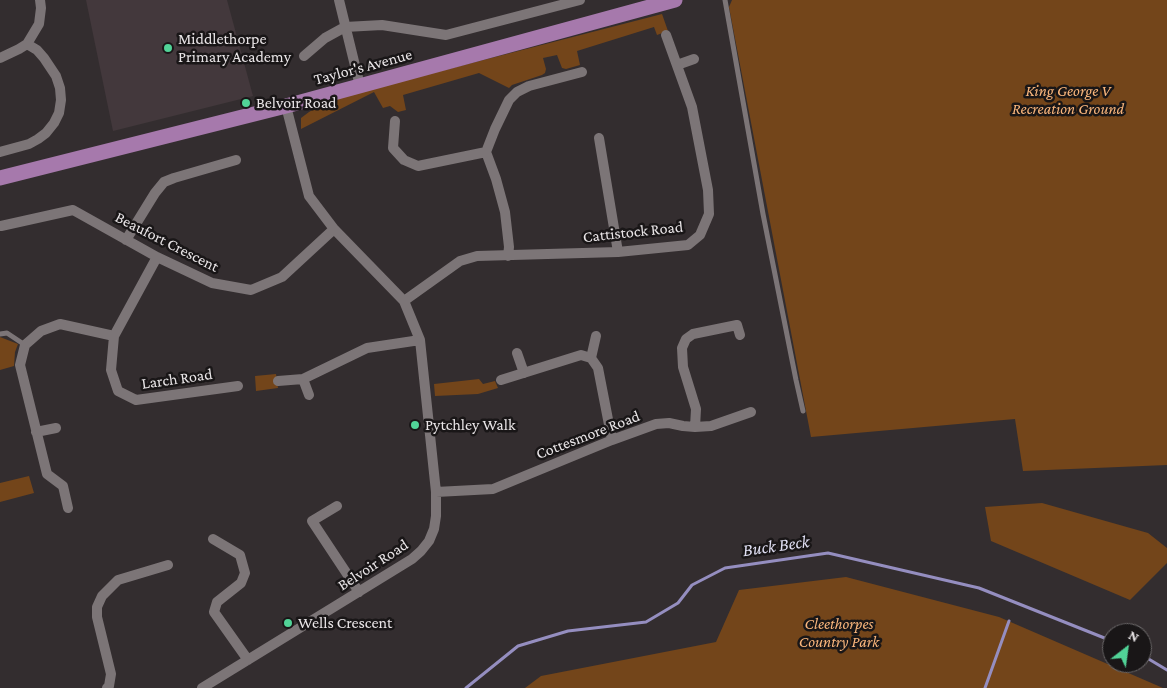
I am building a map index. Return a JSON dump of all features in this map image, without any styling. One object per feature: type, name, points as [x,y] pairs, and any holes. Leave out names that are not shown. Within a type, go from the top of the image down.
[{"type":"main road","name":"Taylor's Avenue","points":[[0,178],[286,106],[675,0]]},
{"type":"street","points":[[0,58],[19,50],[27,44],[39,24],[40,0]]},
{"type":"street","points":[[338,0],[360,86]]},
{"type":"street","points":[[304,56],[325,38],[345,27],[382,25],[446,36],[580,0]]},
{"type":"street","name":"Cattistock Road","points":[[404,300],[460,261],[477,256],[618,252],[688,244],[700,235],[709,214],[708,190],[692,108],[666,35]]},
{"type":"street","points":[[0,152],[29,144],[38,139],[46,133],[59,113],[61,100],[56,76],[37,50],[27,44]]},
{"type":"street","points":[[677,65],[694,59]]},
{"type":"street","points":[[508,256],[509,247],[505,212],[486,152],[494,129],[509,100],[517,92],[535,84],[582,72]]},
{"type":"street","name":"Belvoir Road","points":[[202,688],[412,559],[429,541],[434,529],[436,516],[436,492],[420,340],[404,300],[334,229],[309,196],[286,106]]},
{"type":"street","points":[[395,121],[393,148],[404,160],[418,166],[486,152]]},
{"type":"street","points":[[599,138],[618,252]]},
{"type":"street","points":[[126,240],[164,182],[236,160]]},
{"type":"street","name":"Beaufort Crescent","points":[[1,226],[73,210],[157,257],[212,283],[251,290],[282,277],[334,229]]},
{"type":"street","name":"Larch Road","points":[[157,257],[114,336],[112,370],[118,391],[136,400],[238,386]]},
{"type":"street","points":[[68,508],[62,486],[47,474],[20,365],[25,345],[41,331],[60,324],[114,336]]},
{"type":"street","points":[[695,427],[696,409],[683,367],[682,348],[686,339],[693,334],[737,325],[740,335]]},
{"type":"street","points":[[590,358],[596,336]]},
{"type":"street","points":[[278,381],[303,379],[367,348],[420,340]]},
{"type":"street","points":[[517,353],[524,373]]},
{"type":"street","points":[[501,380],[581,355],[590,358],[598,368],[612,440]]},
{"type":"street","points":[[303,379],[309,395]]},
{"type":"street","name":"Cottesmore Road","points":[[436,492],[493,489],[656,424],[695,427],[711,426],[751,412]]},
{"type":"street","points":[[36,432],[56,428]]},
{"type":"street","points":[[337,506],[312,521],[359,592]]},
{"type":"street","points":[[213,539],[240,555],[245,573],[240,583],[217,602],[214,612],[248,660]]},
{"type":"street","points":[[107,688],[111,674],[97,617],[97,607],[102,596],[118,580],[168,565]]},
{"type":"lane","points":[[725,0],[762,214],[803,411]]},
{"type":"lane","points":[[0,334],[7,333],[25,345]]},
{"type":"shaded area","name":"Middlethorpe Primary Academy","points":[[86,0],[227,0],[253,96],[113,131]]},
{"type":"green space","name":"King George V Recreation Ground","points":[[732,0],[1167,0],[1167,465],[1023,471],[1015,419],[811,437],[729,7]]},
{"type":"green space","points":[[662,14],[668,31],[657,35],[654,27],[577,51],[580,65],[566,69],[562,68],[557,55],[543,58],[546,69],[545,73],[512,85],[509,88],[479,73],[403,95],[406,110],[398,112],[390,106],[383,108],[374,92],[301,129],[301,118],[332,99]]},
{"type":"green space","points":[[0,337],[18,344],[15,352],[14,366],[0,370]]},
{"type":"green space","points":[[276,374],[278,388],[256,391],[255,376]]},
{"type":"green space","points":[[479,379],[483,384],[495,381],[498,388],[478,394],[435,396],[434,384]]},
{"type":"green space","points":[[29,476],[34,493],[0,502],[0,483]]},
{"type":"green space","points":[[1042,503],[1148,533],[1167,548],[1167,563],[1130,600],[991,541],[985,507]]},
{"type":"green space","name":"Cleethorpes Country Park","points":[[846,577],[999,617],[1102,662],[1102,673],[1128,673],[1163,688],[525,688],[541,676],[716,642],[739,590]]},
{"type":"waterway","name":"Buck Beck","points":[[466,688],[518,646],[568,631],[646,622],[678,603],[692,585],[725,568],[828,553],[979,588],[1102,637]]},
{"type":"waterway","points":[[985,688],[1009,621]]},
{"type":"waterway","name":"Buck Beck","points":[[1152,661],[1167,670]]},
{"type":"place","name":"Middlethorpe Primary Academy","points":[[168,48]]},
{"type":"place","name":"Belvoir Road","points":[[246,103]]},
{"type":"place","name":"Pytchley Walk","points":[[415,425]]},
{"type":"place","name":"Wells Crescent","points":[[288,623]]}]
